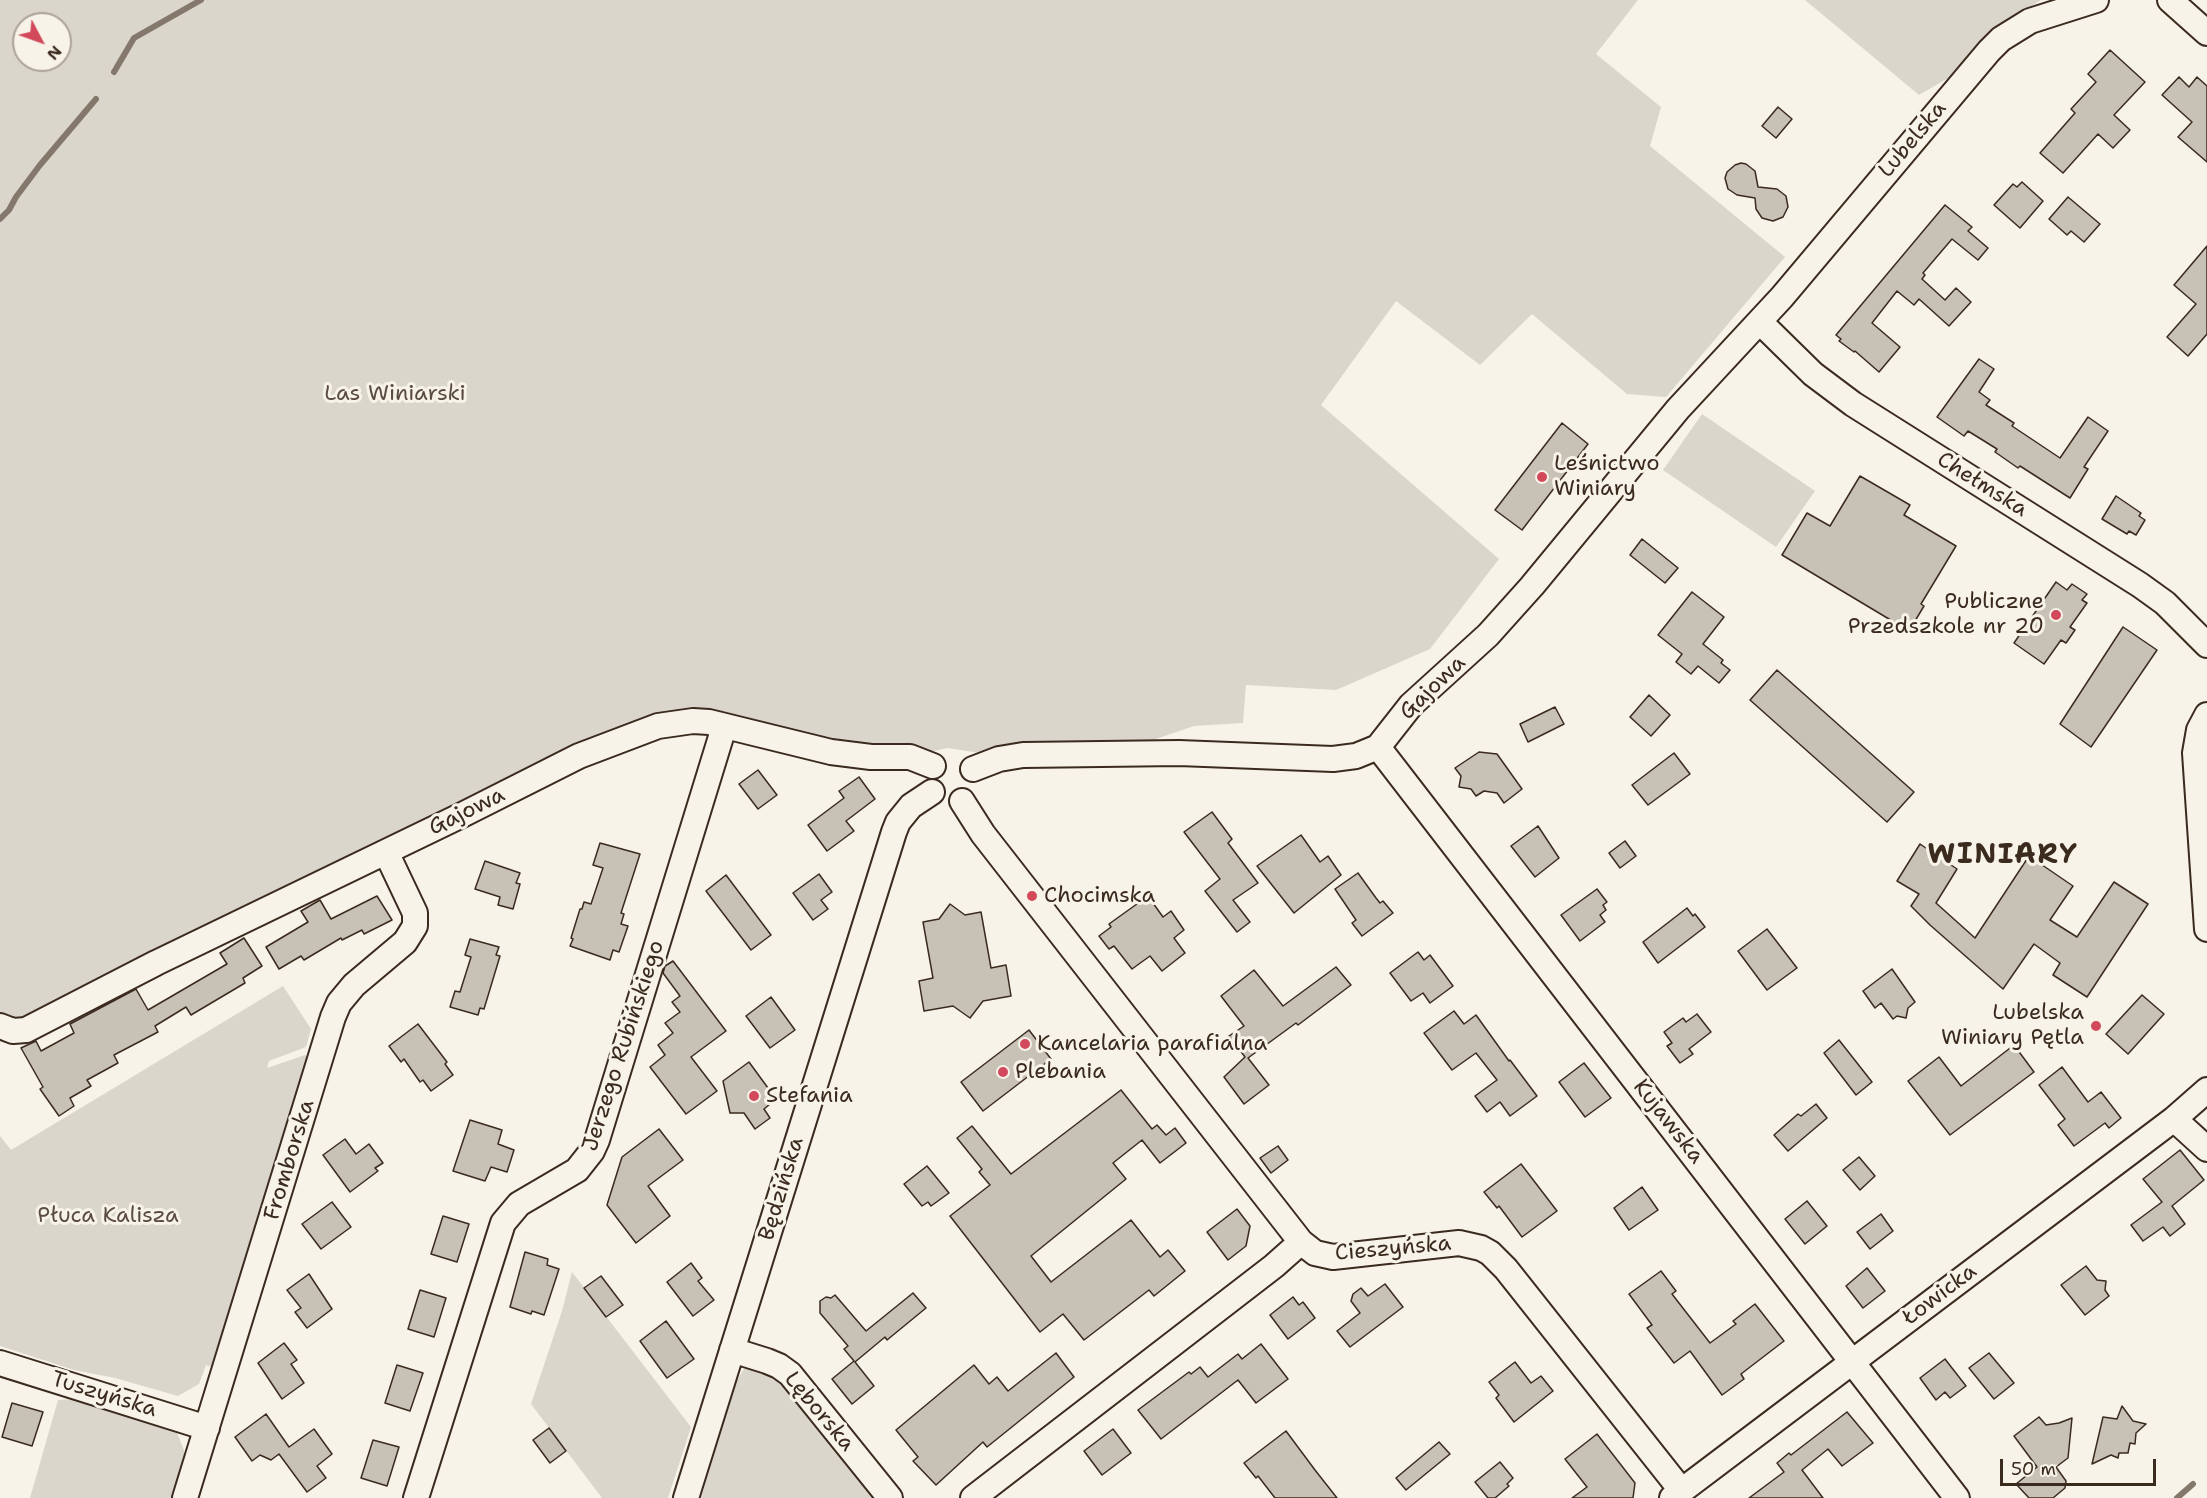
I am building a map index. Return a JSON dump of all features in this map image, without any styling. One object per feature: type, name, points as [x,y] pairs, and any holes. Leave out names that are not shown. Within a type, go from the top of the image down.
[{"type":"street","name":"Lubelska","points":[[1760,322],[1932,116],[2001,39],[2030,21],[2096,0]]},
{"type":"street","points":[[2170,0],[2207,33]]},
{"type":"street","name":"Chełmska","points":[[1760,322],[1813,374],[1853,404],[2140,585],[2187,623],[2207,645]]},
{"type":"street","name":"Gajowa","points":[[1378,747],[1411,705],[1488,635],[1532,586],[1678,409],[1760,322]]},
{"type":"street","points":[[2207,715],[2199,730],[2195,753],[2207,929]]},
{"type":"street","name":"Gajowa","points":[[0,1026],[13,1031],[26,1030],[156,963],[579,756],[658,726],[709,722],[831,752],[871,757],[910,757],[933,766]]},
{"type":"street","name":"Jerzego Rubińskiego","points":[[416,1498],[503,1222],[519,1204],[577,1170],[592,1151],[597,1140],[724,727]]},
{"type":"street","points":[[973,769],[999,759],[1023,755],[1179,753],[1333,759],[1356,756],[1378,747]]},
{"type":"street","name":"Kujawska","points":[[1378,747],[1958,1498]]},
{"type":"street","points":[[947,758],[962,760],[973,769],[974,784],[962,801],[948,802],[932,792],[929,779],[933,766],[947,758]]},
{"type":"street","name":"Będzińska","points":[[686,1498],[894,832],[898,822],[911,806],[932,792]]},
{"type":"street","points":[[962,801],[983,834],[1301,1242]]},
{"type":"street","name":"Fromborska","points":[[185,1498],[339,1002],[354,985],[405,942],[415,926],[416,913],[386,852]]},
{"type":"street","name":"Łowicka","points":[[1676,1494],[2174,1119],[2207,1090]]},
{"type":"street","points":[[2174,1119],[2207,1149]]},
{"type":"street","name":"Cieszyńska","points":[[973,1498],[1274,1266],[1301,1242],[1315,1253],[1333,1257],[1459,1243],[1481,1248],[1490,1253],[1506,1269],[1676,1494]]},
{"type":"street","name":"Lęborska","points":[[732,1350],[773,1364],[790,1374],[890,1498]]},
{"type":"street","name":"Tuszyńska","points":[[0,1363],[207,1428]]},
{"type":"green space","name":"Las Winiarski","points":[[0,0],[1638,0],[1596,54],[1661,107],[1650,146],[1785,257],[1666,397],[1627,394],[1532,314],[1480,365],[1396,301],[1321,405],[1499,559],[1430,649],[1336,690],[1246,685],[1243,723],[1194,726],[1147,742],[1014,745],[980,753],[947,748],[926,753],[861,746],[692,711],[36,1015],[13,1021],[0,1015]]},
{"type":"green space","points":[[1805,0],[2041,0],[2009,21],[1957,73],[1919,95]]},
{"type":"green space","points":[[1702,414],[1815,491],[1776,547],[1663,470]]},
{"type":"green space","name":"Płuca Kalisza","points":[[283,986],[311,1029],[306,1047],[269,1061],[267,1068],[305,1055],[308,1058],[212,1367],[206,1365],[199,1384],[178,1396],[115,1378],[74,1370],[0,1346],[0,1136],[11,1150]]},
{"type":"green space","points":[[572,1272],[691,1427],[668,1498],[602,1498],[531,1404],[562,1311]]},
{"type":"green space","points":[[754,1366],[779,1379],[876,1498],[701,1498],[737,1380],[744,1369]]},
{"type":"green space","points":[[74,1399],[177,1433],[184,1450],[184,1461],[173,1498],[30,1498],[58,1400]]},
{"type":"building","points":[[2110,50],[2145,82],[2114,115],[2130,130],[2113,148],[2098,134],[2063,173],[2040,153],[2075,113],[2071,109],[2096,82],[2088,74]]},
{"type":"building","points":[[2179,77],[2189,87],[2197,77],[2207,86],[2207,162],[2178,137],[2192,122],[2162,95]]},
{"type":"building","points":[[1778,107],[1792,119],[1776,138],[1762,126]]},
{"type":"building","points":[[1741,163],[1755,171],[1758,187],[1777,189],[1786,196],[1788,207],[1783,217],[1773,221],[1762,218],[1756,209],[1755,198],[1737,195],[1728,189],[1725,178],[1727,172]]},
{"type":"building","points":[[2022,182],[2043,201],[2020,228],[1994,205],[2013,184],[2017,187]]},
{"type":"building","points":[[2068,197],[2100,224],[2084,242],[2071,231],[2067,235],[2049,219]]},
{"type":"building","points":[[1945,205],[1972,227],[1968,231],[1988,248],[1978,260],[1952,239],[1923,273],[1925,275],[1922,279],[1945,300],[1956,288],[1971,302],[1949,326],[1919,299],[1914,305],[1897,291],[1872,323],[1900,347],[1879,372],[1855,351],[1839,341],[1841,339],[1836,335]]},
{"type":"building","points":[[2207,246],[2207,334],[2188,356],[2167,337],[2196,304],[2174,285]]},
{"type":"building","points":[[1979,359],[1994,369],[1979,392],[1990,400],[1986,405],[2014,423],[2012,426],[2060,458],[2088,417],[2108,431],[2084,467],[2088,469],[2070,498],[2020,466],[2018,468],[1995,452],[1997,449],[1968,431],[1964,436],[1937,417]]},
{"type":"building","name":"Leśnictwo Winiary","points":[[1562,423],[1588,444],[1522,530],[1495,510]]},
{"type":"building","points":[[1860,476],[1910,505],[1904,515],[1956,546],[1921,604],[1924,606],[1909,631],[1782,555],[1807,513],[1830,526]]},
{"type":"building","points":[[2116,496],[2141,513],[2139,516],[2145,520],[2136,535],[2129,531],[2127,534],[2102,519]]},
{"type":"building","points":[[1642,539],[1678,568],[1665,583],[1630,555]]},
{"type":"building","name":"Publiczne Przedszkole nr 20","points":[[2056,582],[2067,590],[2072,584],[2087,594],[2082,600],[2087,603],[2070,627],[2075,630],[2066,643],[2061,640],[2044,664],[2014,643]]},
{"type":"building","points":[[1692,592],[1724,617],[1703,644],[1723,660],[1721,663],[1730,670],[1719,683],[1698,666],[1691,674],[1676,662],[1682,654],[1658,635]]},
{"type":"building","points":[[2123,627],[2157,650],[2091,747],[2060,724]]},
{"type":"building","points":[[1777,670],[1914,792],[1887,822],[1750,700]]},
{"type":"building","points":[[1649,695],[1670,715],[1651,736],[1630,717]]},
{"type":"building","points":[[1555,707],[1564,724],[1528,742],[1520,724]]},
{"type":"building","points":[[1479,752],[1497,754],[1522,789],[1504,803],[1497,793],[1484,791],[1476,796],[1471,789],[1459,787],[1461,776],[1455,768]]},
{"type":"building","points":[[1674,753],[1690,774],[1648,805],[1632,785]]},
{"type":"building","points":[[758,770],[777,795],[758,809],[739,784]]},
{"type":"building","points":[[859,777],[875,799],[846,821],[854,831],[827,851],[808,825],[844,798],[839,791]]},
{"type":"building","points":[[1212,812],[1232,839],[1228,843],[1258,883],[1233,900],[1250,922],[1237,932],[1205,891],[1220,879],[1184,832]]},
{"type":"building","points":[[1538,826],[1559,858],[1535,877],[1511,846]]},
{"type":"building","points":[[1301,835],[1320,862],[1328,856],[1341,875],[1294,913],[1257,866]]},
{"type":"building","points":[[1625,841],[1636,856],[1620,868],[1609,853]]},
{"type":"building","points":[[600,843],[640,854],[621,913],[624,914],[621,924],[628,926],[619,952],[613,950],[610,960],[570,946],[580,909],[584,902],[591,904],[603,868],[593,865]]},
{"type":"building","points":[[1920,844],[1957,869],[1936,903],[1975,938],[2029,856],[2073,886],[2050,920],[2077,937],[2114,882],[2148,904],[2087,997],[2053,975],[2060,963],[2034,944],[2003,989],[1911,906],[1919,894],[1897,881]]},
{"type":"building","points":[[485,861],[520,873],[516,883],[520,884],[513,909],[498,905],[500,897],[475,889]]},
{"type":"building","points":[[1358,873],[1380,903],[1383,901],[1393,913],[1362,936],[1352,923],[1356,920],[1335,889]]},
{"type":"building","points":[[819,874],[832,892],[821,900],[828,909],[813,920],[793,893]]},
{"type":"building","points":[[726,875],[771,935],[751,950],[706,891]]},
{"type":"building","points":[[1597,889],[1607,902],[1603,905],[1606,910],[1600,915],[1605,922],[1580,941],[1561,915]]},
{"type":"building","points":[[377,896],[392,920],[364,934],[362,930],[342,940],[341,938],[304,960],[301,956],[279,969],[266,947],[308,922],[301,911],[320,900],[331,919]]},
{"type":"building","points":[[1148,896],[1163,917],[1171,911],[1184,930],[1174,938],[1185,953],[1162,971],[1150,956],[1132,969],[1114,946],[1109,949],[1099,936],[1111,927],[1109,924]]},
{"type":"building","points":[[950,904],[965,915],[981,912],[991,968],[1006,965],[1011,996],[983,1001],[970,1018],[953,1006],[924,1011],[919,981],[933,978],[923,922],[939,919]]},
{"type":"building","points":[[1687,908],[1705,927],[1658,963],[1643,942]]},
{"type":"building","points":[[1767,929],[1797,968],[1767,990],[1738,951]]},
{"type":"building","points":[[244,938],[262,966],[243,978],[245,983],[191,1015],[186,1007],[155,1026],[158,1032],[114,1055],[118,1063],[87,1080],[91,1086],[70,1098],[74,1106],[59,1116],[40,1089],[43,1087],[21,1048],[36,1041],[41,1051],[74,1033],[70,1024],[136,989],[148,1010],[227,964],[220,953]]},
{"type":"building","points":[[470,939],[499,947],[496,955],[500,956],[484,1009],[480,1008],[478,1015],[450,1007],[455,991],[460,992],[471,957],[465,955]]},
{"type":"building","points":[[1418,952],[1424,960],[1430,955],[1453,986],[1430,1003],[1423,993],[1411,1001],[1390,973]]},
{"type":"building","points":[[673,961],[726,1031],[691,1057],[717,1091],[686,1114],[650,1067],[665,1055],[658,1045],[673,1033],[665,1023],[680,1012],[672,1002],[680,996],[663,973],[665,966]]},
{"type":"building","points":[[1336,967],[1351,985],[1298,1025],[1296,1023],[1248,1058],[1269,1085],[1244,1104],[1224,1077],[1245,1057],[1229,1036],[1244,1026],[1221,996],[1254,970],[1283,1006]]},
{"type":"building","points":[[1892,969],[1915,1002],[1908,1008],[1906,1018],[1897,1016],[1893,1019],[1881,1003],[1875,1008],[1863,991]]},
{"type":"building","points":[[2142,995],[2164,1014],[2128,1054],[2106,1034]]},
{"type":"building","points":[[771,997],[795,1030],[770,1048],[746,1016]]},
{"type":"building","points":[[1454,1011],[1464,1024],[1476,1015],[1537,1096],[1510,1116],[1500,1102],[1487,1112],[1475,1096],[1497,1080],[1476,1053],[1452,1070],[1424,1033]]},
{"type":"building","points":[[1697,1014],[1711,1032],[1689,1049],[1693,1054],[1680,1063],[1667,1046],[1672,1043],[1664,1032],[1683,1018],[1686,1022]]},
{"type":"building","points":[[418,1024],[447,1062],[445,1064],[453,1075],[431,1091],[423,1080],[420,1082],[404,1059],[401,1062],[389,1046]]},
{"type":"building","name":"Plebania","points":[[1029,1030],[1051,1059],[983,1111],[961,1082]]},
{"type":"building","points":[[1839,1040],[1872,1082],[1856,1095],[1824,1053]]},
{"type":"building","points":[[2014,1045],[2034,1072],[1950,1135],[1908,1081],[1939,1057],[1961,1086]]},
{"type":"building","name":"Stefania","points":[[749,1062],[776,1099],[764,1109],[770,1118],[755,1129],[744,1113],[730,1113],[723,1081]]},
{"type":"building","points":[[1584,1063],[1611,1098],[1585,1117],[1559,1082]]},
{"type":"building","points":[[2062,1067],[2088,1102],[2101,1092],[2121,1118],[2109,1128],[2105,1123],[2074,1146],[2058,1125],[2065,1119],[2039,1085]]},
{"type":"building","points":[[1121,1090],[1152,1129],[1157,1125],[1166,1135],[1175,1128],[1186,1143],[1160,1163],[1142,1140],[1113,1163],[1126,1179],[1031,1256],[1051,1282],[1131,1220],[1160,1257],[1168,1250],[1185,1271],[1154,1296],[1149,1290],[1084,1340],[1063,1314],[1040,1332],[950,1216],[990,1185],[979,1172],[982,1169],[957,1138],[972,1126],[1011,1174]]},
{"type":"building","points":[[1816,1104],[1827,1118],[1788,1151],[1774,1135],[1798,1114],[1801,1116]]},
{"type":"building","points":[[470,1120],[502,1130],[498,1144],[514,1150],[507,1172],[491,1167],[485,1181],[453,1171]]},
{"type":"building","points":[[659,1129],[683,1160],[648,1186],[670,1216],[636,1243],[607,1205],[622,1157]]},
{"type":"building","points":[[345,1139],[356,1154],[369,1144],[383,1163],[375,1168],[378,1171],[350,1192],[323,1155]]},
{"type":"building","points":[[1278,1146],[1288,1160],[1271,1173],[1260,1158]]},
{"type":"building","points":[[2180,1150],[2204,1180],[2172,1206],[2185,1224],[2170,1236],[2163,1227],[2143,1241],[2131,1225],[2162,1202],[2143,1179]]},
{"type":"building","points":[[1859,1157],[1875,1176],[1860,1190],[1843,1170]]},
{"type":"building","points":[[1521,1164],[1557,1211],[1522,1237],[1499,1206],[1497,1208],[1484,1192]]},
{"type":"building","points":[[927,1166],[949,1193],[931,1206],[928,1202],[922,1206],[904,1184]]},
{"type":"building","points":[[1642,1187],[1658,1210],[1629,1230],[1614,1208]]},
{"type":"building","points":[[1807,1201],[1827,1226],[1805,1244],[1785,1219]]},
{"type":"building","points":[[332,1202],[351,1227],[321,1249],[302,1224]]},
{"type":"building","points":[[1237,1209],[1250,1226],[1246,1246],[1228,1260],[1207,1232]]},
{"type":"building","points":[[1881,1214],[1893,1231],[1870,1249],[1857,1232]]},
{"type":"building","points":[[443,1216],[469,1224],[457,1262],[431,1254]]},
{"type":"building","points":[[525,1252],[548,1259],[547,1265],[559,1269],[544,1315],[532,1311],[531,1314],[510,1307]]},
{"type":"building","points":[[691,1263],[702,1278],[698,1281],[714,1300],[693,1316],[667,1282]]},
{"type":"building","points":[[2086,1266],[2097,1280],[2106,1281],[2105,1290],[2109,1296],[2085,1315],[2061,1285]]},
{"type":"building","points":[[1867,1268],[1885,1291],[1863,1308],[1846,1286]]},
{"type":"building","points":[[1661,1271],[1676,1291],[1672,1294],[1710,1343],[1736,1324],[1733,1321],[1755,1304],[1784,1341],[1741,1374],[1744,1379],[1722,1395],[1690,1351],[1674,1363],[1647,1328],[1652,1325],[1629,1294]]},
{"type":"building","points":[[309,1274],[332,1309],[307,1328],[295,1312],[301,1308],[287,1290]]},
{"type":"building","points":[[601,1276],[623,1305],[606,1317],[584,1288]]},
{"type":"building","points":[[1385,1284],[1403,1307],[1350,1347],[1337,1331],[1360,1313],[1351,1301],[1353,1294],[1361,1288],[1368,1296]]},
{"type":"building","points":[[420,1290],[446,1298],[434,1337],[408,1329]]},
{"type":"building","points":[[913,1293],[926,1308],[887,1340],[885,1337],[855,1362],[874,1386],[852,1404],[832,1379],[854,1361],[844,1349],[848,1346],[820,1313],[820,1301],[835,1295],[866,1331]]},
{"type":"building","points":[[1293,1297],[1299,1305],[1303,1302],[1315,1318],[1288,1339],[1270,1315]]},
{"type":"building","points":[[666,1321],[694,1359],[667,1378],[640,1341]]},
{"type":"building","points":[[284,1343],[297,1360],[291,1364],[304,1383],[282,1399],[258,1363]]},
{"type":"building","points":[[1261,1344],[1288,1379],[1256,1403],[1238,1380],[1161,1439],[1138,1410],[1189,1372],[1191,1374],[1200,1367],[1208,1377],[1238,1354],[1242,1359]]},
{"type":"building","points":[[1056,1353],[1074,1377],[987,1447],[983,1442],[936,1485],[913,1461],[918,1457],[896,1430],[974,1365],[989,1384],[997,1377],[1008,1391]]},
{"type":"building","points":[[1989,1353],[2014,1383],[1994,1399],[1969,1368]]},
{"type":"building","points":[[1945,1359],[1966,1386],[1950,1398],[1945,1392],[1936,1400],[1920,1378]]},
{"type":"building","points":[[1515,1362],[1531,1383],[1541,1376],[1553,1391],[1514,1422],[1496,1398],[1499,1395],[1489,1382]]},
{"type":"building","points":[[397,1365],[423,1373],[410,1411],[385,1403]]},
{"type":"building","points":[[12,1403],[43,1412],[32,1446],[2,1437]]},
{"type":"building","points":[[2122,1406],[2133,1421],[2146,1424],[2136,1433],[2135,1444],[2130,1443],[2128,1453],[2119,1453],[2118,1458],[2111,1455],[2092,1464],[2103,1417],[2117,1419]]},
{"type":"building","points":[[1847,1412],[1873,1443],[1842,1466],[1828,1449],[1802,1470],[1823,1498],[1749,1498],[1784,1472],[1777,1463]]},
{"type":"building","points":[[266,1414],[289,1447],[314,1429],[332,1454],[317,1466],[326,1478],[307,1492],[279,1454],[271,1460],[260,1455],[252,1461],[235,1437]]},
{"type":"building","points":[[2039,1417],[2046,1425],[2072,1418],[2068,1458],[2056,1467],[2066,1481],[2065,1488],[2053,1498],[2029,1498],[2016,1484],[2037,1467],[2014,1436]]},
{"type":"building","points":[[549,1428],[566,1451],[550,1463],[533,1440]]},
{"type":"building","points":[[1113,1429],[1131,1453],[1102,1475],[1084,1451]]},
{"type":"building","points":[[1286,1431],[1337,1498],[1275,1498],[1258,1476],[1256,1478],[1244,1463]]},
{"type":"building","points":[[1597,1434],[1635,1483],[1633,1498],[1572,1498],[1587,1487],[1565,1459]]},
{"type":"building","points":[[373,1440],[399,1447],[387,1486],[361,1478]]},
{"type":"building","points":[[1439,1442],[1450,1454],[1406,1490],[1396,1478]]},
{"type":"building","points":[[1500,1462],[1513,1478],[1507,1484],[1509,1486],[1495,1498],[1488,1498],[1475,1482]]},
{"type":"waterway","points":[[114,72],[134,38],[201,0]]},
{"type":"waterway","points":[[0,219],[9,210],[40,165],[96,99]]},
{"type":"waterway","points":[[2177,1498],[2193,1484]]},
{"type":"place","name":"Leśnictwo Winiary","points":[[1542,477]]},
{"type":"place","name":"Publiczne Przedszkole nr 20","points":[[2056,615]]},
{"type":"place","name":"Chocimska","points":[[1032,896]]},
{"type":"place","name":"Lubelska Winiary Pętla","points":[[2096,1026]]},
{"type":"place","name":"Kancelaria parafialna","points":[[1025,1044]]},
{"type":"place","name":"Plebania","points":[[1003,1072]]},
{"type":"place","name":"Stefania","points":[[754,1096]]},
{"type":"district","name":"WINIARY","points":[[2003,856]]}]
